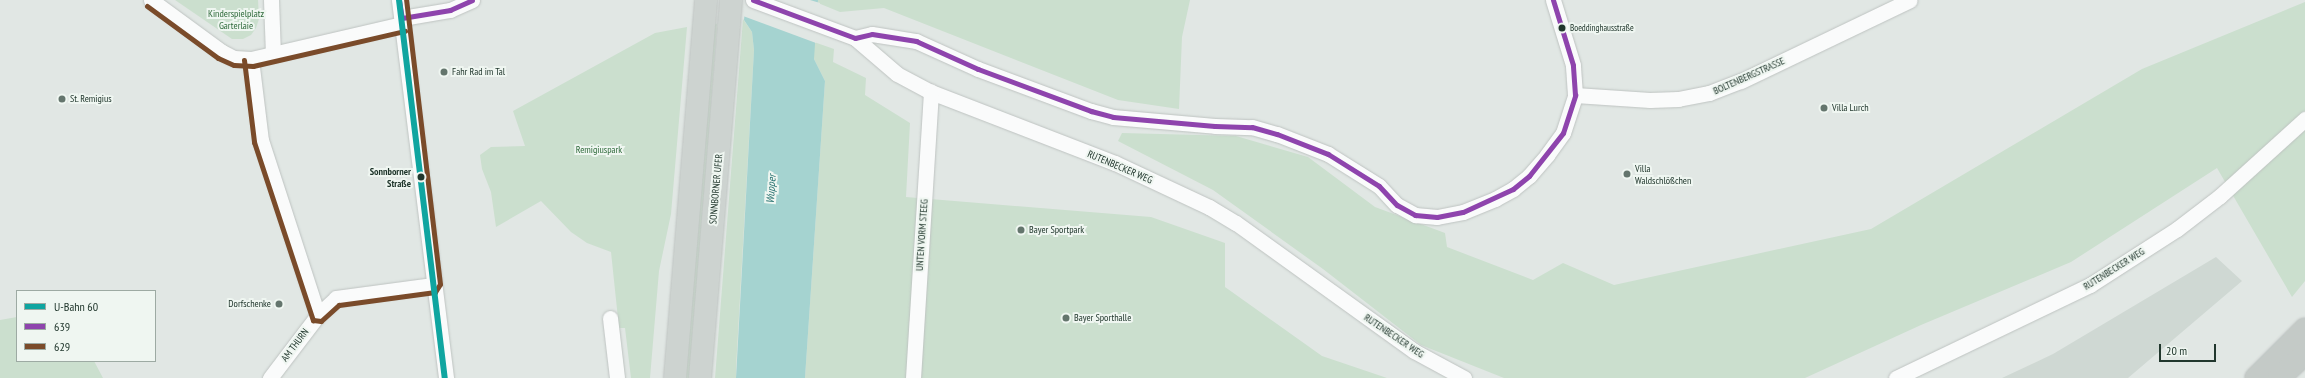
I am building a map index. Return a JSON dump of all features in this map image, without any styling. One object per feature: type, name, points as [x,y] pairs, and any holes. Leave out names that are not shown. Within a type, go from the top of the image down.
[{"type":"highway","points":[[2256,378],[2305,329]]},
{"type":"highway","points":[[2279,378],[2305,354]]},
{"type":"main road","points":[[675,378],[706,0]]},
{"type":"main road","name":"SONNBORNER UFER","points":[[700,378],[731,0]]},
{"type":"street","points":[[151,0],[222,52],[234,58],[251,59],[450,10],[472,0]]},
{"type":"street","points":[[271,0],[273,54]]},
{"type":"street","points":[[400,0],[433,285],[446,378]]},
{"type":"street","name":"RUTENBECKER WEG","points":[[753,0],[849,35],[897,74],[931,92],[1115,163],[1209,207],[1236,223],[1414,351],[1464,378]]},
{"type":"street","points":[[849,35],[872,34],[916,41],[978,69],[1091,111],[1113,117],[1215,126],[1252,127],[1278,134],[1328,154],[1379,186],[1397,206],[1415,215],[1437,217],[1463,212],[1495,199],[1512,189],[1529,176],[1556,145],[1569,119],[1574,95],[1573,65],[1554,0]]},
{"type":"street","name":"BOLTENBERGSTRASSE","points":[[1574,95],[1650,100],[1678,99],[1709,94],[1741,81],[1910,0]]},
{"type":"street","points":[[251,59],[261,140],[318,315]]},
{"type":"street","name":"UNTEN VORM STEEG","points":[[913,378],[931,92]]},
{"type":"street","name":"RUTENBECKER WEG","points":[[1896,378],[2090,285],[2177,228],[2220,196],[2305,119]]},
{"type":"street","name":"AM THURN","points":[[270,378],[318,315],[336,298],[433,285]]},
{"type":"street","points":[[610,318],[617,378]]},
{"type":"shaded area","points":[[2216,257],[2242,281],[2128,378],[2002,378],[2053,354]]},
{"type":"green space","name":"Kinderspielplatz Garterlaie","points":[[175,0],[258,0],[259,19],[256,28],[251,35],[243,39],[232,39]]},
{"type":"green space","points":[[818,0],[1190,0],[1182,37],[1179,109],[1118,100],[884,8],[840,12],[818,3]]},
{"type":"green space","points":[[2305,2],[2305,281],[2292,297],[2217,168],[2071,262],[1921,325],[1805,378],[1504,378],[1421,345],[1323,269],[1213,190],[1118,141],[1122,133],[1236,136],[1308,157],[1375,207],[1445,233],[1447,247],[1533,280],[1563,263],[1614,285],[1871,229],[2142,69]]},
{"type":"green space","points":[[743,19],[752,32],[754,50],[736,378],[715,378]]},
{"type":"green space","points":[[712,23],[717,24],[710,120],[689,378],[684,378]]},
{"type":"green space","name":"Remigiuspark","points":[[687,27],[671,214],[659,271],[650,378],[631,378],[625,328],[619,328],[611,252],[587,243],[571,232],[541,201],[496,227],[491,192],[482,169],[480,155],[491,147],[525,146],[513,111],[655,33]]},
{"type":"green space","name":"Bayer Sportpark","points":[[814,42],[834,49],[833,62],[866,78],[865,95],[910,123],[906,197],[1151,217],[1225,243],[1225,287],[1322,356],[1387,378],[805,378],[825,81],[814,59]]},
{"type":"green space","points":[[16,317],[16,362],[95,362],[103,378],[0,378],[0,320]]},
{"type":"water","name":"Wupper","points":[[746,0],[818,0],[814,59],[825,81],[805,378],[736,378],[754,50],[752,32],[744,20]]},
{"type":"pier","points":[[744,0],[810,0],[820,3],[816,43],[743,16]]},
{"type":"metro line","name":"60","points":[[399,0],[445,378]]},
{"type":"transit line","name":"639","points":[[399,0],[402,18],[450,10],[472,0]]},
{"type":"transit line","name":"629","points":[[244,60],[254,142],[313,320],[321,321],[339,305],[435,292],[440,284],[406,0]]},
{"type":"transit line","name":"639","points":[[753,0],[855,38]]},
{"type":"transit line","name":"639","points":[[855,38],[872,34],[916,41],[978,69],[1091,111],[1113,117],[1215,126],[1252,127],[1277,134],[1328,154],[1379,186],[1397,205],[1415,215],[1437,217],[1463,212],[1513,189],[1529,176],[1563,133],[1575,95],[1573,65],[1553,0]]},
{"type":"transit line","name":"629","points":[[147,6],[218,58],[234,65],[253,66],[405,31]]},
{"type":"place","name":"Boeddinghausstraße","points":[[1562,28]]},
{"type":"place","name":"Fahr Rad im Tal","points":[[444,72]]},
{"type":"place","name":"St. Remigius","points":[[62,99]]},
{"type":"place","name":"Villa Lurch","points":[[1824,108]]},
{"type":"place","name":"Villa Waldschlößchen","points":[[1627,174]]},
{"type":"place","name":"Sonnborner Straße","points":[[421,177]]},
{"type":"place","name":"Bayer Sportpark","points":[[1021,230]]},
{"type":"place","name":"Dorfschenke","points":[[279,304]]},
{"type":"place","name":"Bayer Sporthalle","points":[[1066,318]]}]
